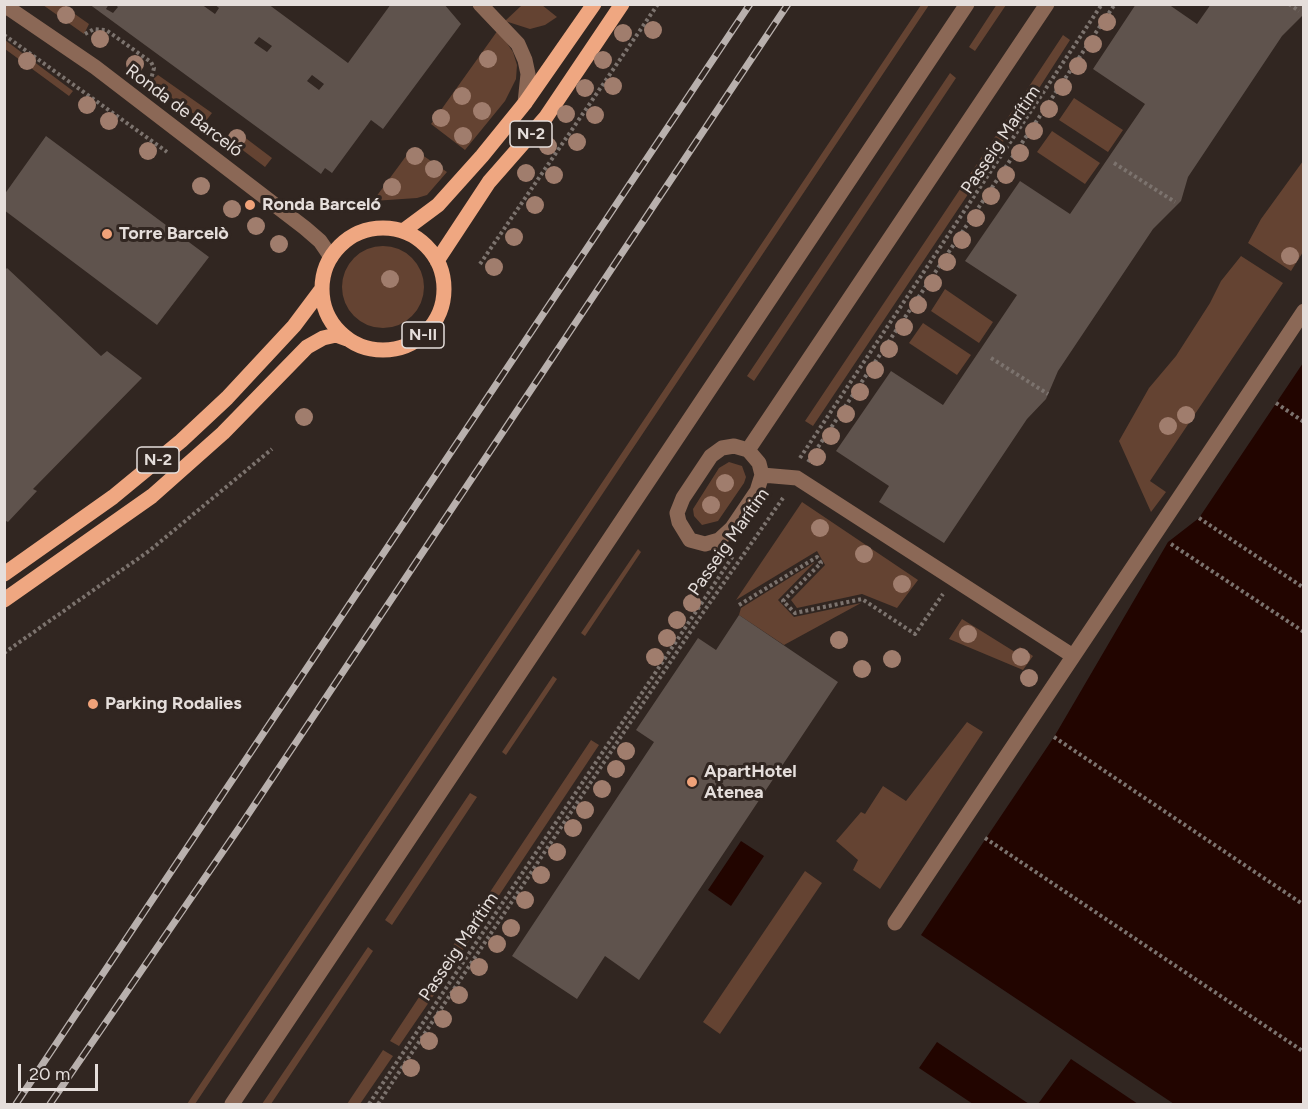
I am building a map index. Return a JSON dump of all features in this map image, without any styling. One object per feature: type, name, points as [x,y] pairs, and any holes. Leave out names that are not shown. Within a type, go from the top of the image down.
[{"type":"main road","name":"N-2","points":[[403,231],[438,205],[525,103],[594,4]]},
{"type":"main road","name":"N-2","points":[[437,261],[489,182],[546,117],[622,4]]},
{"type":"main road","points":[[347,339],[328,317],[321,290],[325,269],[331,256],[355,235],[370,229],[403,231]]},
{"type":"main road","name":"N-II","points":[[347,339],[378,350],[394,349],[410,344],[434,322],[441,308],[444,292],[437,261],[417,238],[403,231]]},
{"type":"main road","name":"N-2","points":[[4,574],[113,497],[181,441],[226,398],[294,326],[321,290]]},
{"type":"main road","name":"N-2","points":[[4,600],[152,496],[222,433],[307,347],[323,338],[336,335],[347,339]]},
{"type":"street","points":[[480,4],[518,44],[528,74],[525,103]]},
{"type":"street","points":[[232,1104],[967,4]]},
{"type":"street","points":[[748,450],[1047,4]]},
{"type":"street","name":"Ronda de Barceló","points":[[4,5],[94,67],[305,228],[320,241],[331,256]]},
{"type":"street","points":[[895,923],[1304,310]]},
{"type":"street","points":[[734,446],[748,450],[759,463],[762,475],[757,491],[732,528],[719,540],[705,544],[690,540],[683,532],[677,513],[683,498],[711,456],[722,448],[734,446]]},
{"type":"street","points":[[762,475],[797,478],[1073,656]]},
{"type":"path","points":[[480,264],[658,4]]},
{"type":"path","points":[[798,460],[1102,4]]},
{"type":"path","name":"Passeig Marítim","points":[[378,1104],[702,614],[797,478],[1115,4]]},
{"type":"path","points":[[1289,4],[1299,11]]},
{"type":"path","points":[[4,35],[170,153]]},
{"type":"path","points":[[1114,163],[1175,202]]},
{"type":"path","points":[[991,358],[1048,394]]},
{"type":"path","points":[[1276,403],[1304,422]]},
{"type":"path","points":[[4,653],[148,551],[272,449]]},
{"type":"path","points":[[1199,518],[1304,588]]},
{"type":"path","points":[[1168,542],[1304,632]]},
{"type":"path","points":[[369,1104],[740,547]]},
{"type":"path","points":[[739,604],[817,557],[821,563],[783,601],[795,613],[862,598],[915,634],[954,579]]},
{"type":"path","points":[[1054,737],[1304,905]]},
{"type":"path","points":[[986,838],[1304,1052]]},
{"type":"shaded area","points":[[997,4],[1006,5],[975,51],[969,47]]},
{"type":"shaded area","points":[[43,5],[62,5],[89,24],[84,34]]},
{"type":"shaded area","points":[[522,5],[542,5],[557,17],[545,25],[530,29],[505,21]]},
{"type":"shaded area","points":[[921,5],[929,5],[195,1104],[187,1104]]},
{"type":"shaded area","points":[[498,30],[513,52],[517,65],[516,79],[505,101],[465,150],[431,124]]},
{"type":"shaded area","points":[[1063,35],[1070,40],[1034,96],[1026,91]]},
{"type":"shaded area","points":[[5,40],[73,91],[69,96],[5,49]]},
{"type":"shaded area","points":[[950,73],[956,78],[754,381],[747,376]]},
{"type":"shaded area","points":[[158,75],[212,113],[205,122],[150,82]]},
{"type":"shaded area","points":[[1074,98],[1123,130],[1108,152],[1059,120]]},
{"type":"shaded area","points":[[1013,110],[1021,115],[813,426],[805,421]]},
{"type":"shaded area","points":[[235,130],[272,158],[265,167],[228,139]]},
{"type":"shaded area","points":[[1052,131],[1100,163],[1085,184],[1037,152]]},
{"type":"shaded area","points":[[412,148],[447,172],[427,195],[417,198],[373,201]]},
{"type":"shaded area","points":[[1303,161],[1303,252],[1291,271],[1248,243],[1261,219]]},
{"type":"shaded area","points":[[375,246],[391,246],[406,253],[417,264],[424,279],[421,303],[412,316],[391,328],[375,328],[360,321],[349,310],[342,295],[342,279],[349,264],[360,253]]},
{"type":"shaded area","points":[[1241,256],[1283,283],[1150,481],[1166,492],[1151,512],[1119,441],[1149,388],[1176,356],[1210,303],[1221,281]]},
{"type":"shaded area","points":[[945,289],[993,322],[979,343],[931,311]]},
{"type":"shaded area","points":[[923,323],[971,355],[957,375],[909,343]]},
{"type":"shaded area","points":[[1303,363],[1303,1104],[1174,1104],[921,935],[1054,737],[1168,542],[1199,518]]},
{"type":"shaded area","points":[[729,462],[742,466],[746,477],[744,483],[718,521],[702,525],[694,516],[693,509],[719,468]]},
{"type":"shaded area","points":[[802,502],[918,580],[897,608],[862,594],[797,608],[791,600],[825,565],[817,551],[736,600]]},
{"type":"shaded area","points":[[638,549],[641,552],[585,636],[581,633]]},
{"type":"shaded area","points":[[815,562],[778,600],[794,617],[861,603],[784,645],[739,615],[741,608]]},
{"type":"shaded area","points":[[962,619],[1015,652],[1020,647],[1033,656],[1023,670],[949,639]]},
{"type":"shaded area","points":[[553,676],[557,679],[506,755],[502,752]]},
{"type":"shaded area","points":[[967,722],[983,732],[880,889],[853,870],[858,860],[836,841],[861,812],[865,814],[883,786],[906,801]]},
{"type":"shaded area","points":[[591,740],[599,745],[498,897],[490,892]]},
{"type":"shaded area","points":[[470,793],[477,797],[392,925],[385,920]]},
{"type":"shaded area","points":[[741,841],[764,856],[731,906],[708,890]]},
{"type":"shaded area","points":[[805,871],[822,883],[720,1034],[703,1022]]},
{"type":"shaded area","points":[[484,899],[493,905],[451,968],[442,962]]},
{"type":"shaded area","points":[[368,947],[373,951],[271,1104],[262,1104]]},
{"type":"shaded area","points":[[429,982],[438,989],[399,1046],[390,1041]]},
{"type":"shaded area","points":[[937,1042],[1029,1104],[973,1104],[919,1068]]},
{"type":"shaded area","points":[[383,1050],[393,1056],[360,1104],[347,1104]]},
{"type":"shaded area","points":[[1071,1059],[1138,1104],[1038,1104]]},
{"type":"building","points":[[89,4],[109,4],[106,9],[113,13],[118,7],[114,4],[201,4],[215,14],[219,8],[214,4],[268,4],[348,63],[391,4],[444,4],[461,24],[383,129],[371,120],[332,173],[325,168],[321,174]],"holes":[[[259,37],[272,46],[267,52],[254,43]],[[312,75],[324,84],[319,90],[307,81]]]},
{"type":"building","points":[[1136,4],[1168,4],[1197,24],[1211,4],[1304,4],[1304,14],[1282,36],[1188,177],[1181,201],[1153,229],[1058,371],[1046,399],[1027,419],[944,543],[879,502],[889,486],[836,451],[891,371],[943,405],[1017,295],[965,261],[1020,181],[1070,214],[1145,104],[1093,69]]},
{"type":"building","name":"Torre Barcelò","points":[[46,136],[209,257],[157,325],[4,210],[4,195]]},
{"type":"building","points":[[7,268],[101,356],[107,351],[142,378],[33,489],[37,491],[8,522],[4,520],[4,271]]},
{"type":"building","name":"ApartHotel Atenea","points":[[739,615],[838,682],[639,980],[605,956],[577,999],[512,956],[654,742],[636,730],[698,638],[716,650]]},
{"type":"railway","points":[[16,1104],[750,4]]},
{"type":"railway","points":[[50,1104],[241,825],[788,4]]},
{"type":"place","name":"Ronda Barceló","points":[[250,205]]},
{"type":"place","name":"Torre Barcelò","points":[[107,234]]},
{"type":"place","name":"Parking Rodalies","points":[[93,704]]},
{"type":"place","name":"ApartHotel Atenea","points":[[692,782]]}]
